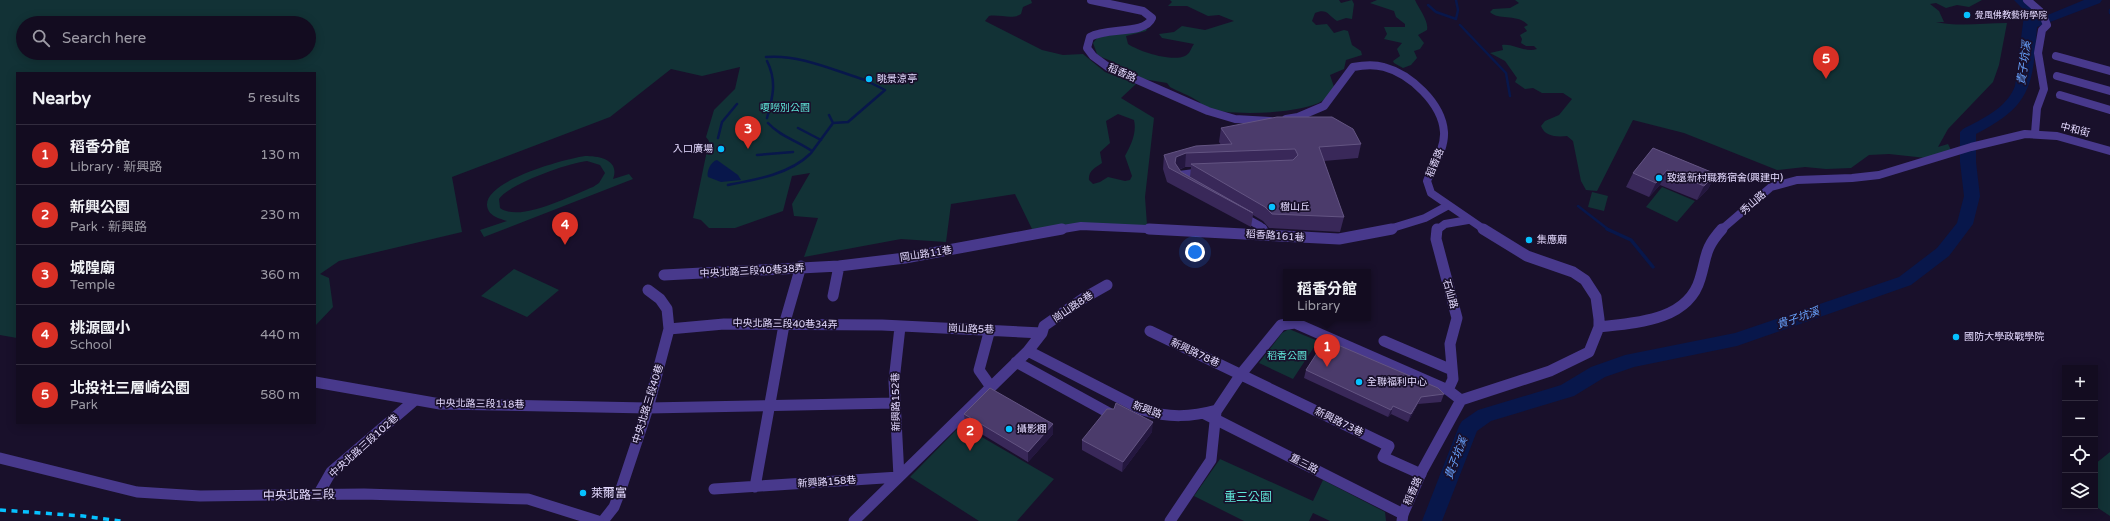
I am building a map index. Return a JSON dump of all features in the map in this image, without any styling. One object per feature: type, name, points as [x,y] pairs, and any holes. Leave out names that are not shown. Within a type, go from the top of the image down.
[{"type":"street","name":"稻香路","points":[[1091,0],[1143,11],[1152,18],[1150,23],[1142,27],[1101,32],[1090,37],[1087,48],[1101,63],[1208,111],[1236,119],[1268,121],[1298,117],[1324,106],[1353,67],[1366,64],[1390,69],[1405,78],[1430,99],[1441,120],[1444,132],[1442,146],[1427,181],[1431,193],[1468,220],[1527,256],[1573,272],[1585,280],[1596,296],[1599,327],[1589,352],[1578,359],[1550,371],[1461,400],[1450,417],[1421,474],[1403,518]]},
{"type":"street","points":[[2027,0],[2042,13],[2047,23],[2042,30],[2038,53],[2044,90],[2038,101],[2034,133]]},
{"type":"street","points":[[2056,56],[2110,71]]},
{"type":"street","points":[[2056,76],[2110,91]]},
{"type":"street","points":[[2060,96],[2110,110]]},
{"type":"street","name":"秀山路","points":[[1599,327],[1650,320],[1682,306],[1693,295],[1699,283],[1708,247],[1715,237],[1776,185],[1792,180],[1847,179],[1877,176],[1976,146],[2034,133]]},
{"type":"street","name":"中和街","points":[[2034,133],[2064,138],[2110,150]]},
{"type":"street","points":[[1194,188],[1182,182],[1179,176],[1185,173],[1215,172]]},
{"type":"street","name":"稻香路161巷","points":[[1012,239],[1081,226],[1264,234],[1310,238],[1357,237],[1394,229],[1425,218],[1447,206]]},
{"type":"street","points":[[1233,211],[1260,226],[1264,234]]},
{"type":"street","name":"石仙路","points":[[1448,390],[1453,378],[1450,344],[1457,318],[1436,239],[1437,229],[1445,224],[1468,220]]},
{"type":"street","name":"岡山路11巷","points":[[839,266],[905,258],[1012,239]]},
{"type":"street","points":[[833,296],[839,266]]},
{"type":"street","name":"中央北路三段40巷38弄","points":[[664,275],[839,266]]},
{"type":"street","points":[[755,487],[784,324],[801,267]]},
{"type":"street","name":"崗山路8巷","points":[[1028,351],[1042,333],[1044,326],[1084,298],[1107,285]]},
{"type":"street","name":"中央北路三段40巷","points":[[603,521],[614,507],[648,408],[669,329],[667,309],[660,298],[648,290]]},
{"type":"street","points":[[1170,521],[1211,460],[1212,414],[1241,374],[1281,325],[1295,323],[1448,390],[1461,400]]},
{"type":"street","name":"中央北路三段40巷34弄","points":[[669,329],[724,324],[882,325],[900,327]]},
{"type":"street","name":"崗山路5巷","points":[[900,327],[990,329],[1042,333]]},
{"type":"street","name":"新興路152巷","points":[[899,477],[894,381],[900,327]]},
{"type":"street","points":[[990,329],[979,370],[991,387]]},
{"type":"street","name":"新興路78巷","points":[[1150,331],[1241,374]]},
{"type":"street","points":[[1384,340],[1452,370]]},
{"type":"street","points":[[854,521],[1028,351]]},
{"type":"street","name":"新興路","points":[[1028,351],[1122,400],[1159,416],[1187,417],[1212,414]]},
{"type":"street","points":[[1016,362],[1109,413]]},
{"type":"street","name":"新興路73巷","points":[[1241,374],[1389,446],[1383,457],[1421,474]]},
{"type":"street","name":"中央北路三段118巷","points":[[316,382],[440,404],[648,408],[770,406]]},
{"type":"street","name":"中央北路三段102巷","points":[[318,495],[331,472],[415,400]]},
{"type":"street","points":[[770,406],[894,403]]},
{"type":"street","name":"重三路","points":[[1212,414],[1403,518]]},
{"type":"street","name":"中央北路三段","points":[[0,458],[137,492],[200,496],[364,494],[528,500],[598,521]]},
{"type":"street","name":"新興路158巷","points":[[714,490],[899,477]]},
{"type":"green space","name":"嗄嘮別公園","points":[[0,0],[1031,0],[1032,3],[1023,7],[1021,14],[1018,16],[989,16],[985,21],[1042,50],[1063,55],[1083,54],[1105,72],[1136,84],[1121,98],[1154,118],[1145,197],[1147,225],[1032,229],[1015,194],[951,204],[946,242],[901,239],[804,257],[818,218],[794,216],[792,204],[810,173],[792,176],[783,211],[735,228],[709,228],[701,220],[693,218],[709,141],[706,137],[714,110],[735,89],[740,67],[702,76],[671,69],[610,117],[452,177],[462,232],[339,261],[320,274],[329,278],[333,307],[316,325],[316,72],[16,72],[16,338],[0,335]],"holes":[[[1118,114],[1134,120],[1135,130],[1125,156],[1132,176],[1130,180],[1125,181],[1108,177],[1093,184],[1089,180],[1090,174],[1092,170],[1102,163],[1100,152],[1110,143],[1106,121]]]},
{"type":"green space","points":[[1170,0],[1339,0],[1341,3],[1352,0],[1354,4],[1352,19],[1346,18],[1337,21],[1322,11],[1315,13],[1312,21],[1316,25],[1327,24],[1334,33],[1344,30],[1348,31],[1352,45],[1361,51],[1362,55],[1346,60],[1344,69],[1330,75],[1334,87],[1324,100],[1312,105],[1298,109],[1264,113],[1229,112],[1204,107],[1199,101],[1170,87],[1167,83],[1137,78],[1114,62],[1097,54],[1093,43],[1097,38],[1144,27],[1147,29],[1146,31],[1126,36],[1128,44],[1156,55],[1179,58],[1188,54],[1194,44],[1162,38],[1159,34],[1174,32],[1182,26],[1205,30],[1234,21],[1219,15],[1208,16],[1187,6],[1168,6],[1172,2]]},
{"type":"green space","points":[[1377,0],[1415,0],[1423,15],[1427,23],[1427,30],[1418,35],[1424,43],[1420,49],[1414,51],[1417,58],[1411,65],[1403,68],[1394,63],[1393,61],[1400,56],[1397,49],[1402,43],[1384,39],[1387,34],[1384,27],[1405,27],[1405,24],[1396,17],[1394,11],[1370,3]]},
{"type":"green space","points":[[1515,0],[1982,0],[1969,7],[1957,5],[1946,8],[1936,3],[1930,4],[1939,11],[1944,22],[1936,22],[1962,25],[2007,23],[1999,65],[1993,82],[1948,129],[1938,147],[1948,144],[1951,150],[1926,158],[1889,154],[1869,155],[1851,168],[1826,169],[1805,167],[1777,170],[1684,133],[1633,120],[1597,191],[1586,190],[1581,181],[1573,141],[1567,136],[1552,136],[1545,132],[1541,126],[1545,121],[1559,115],[1572,99],[1563,93],[1542,93],[1533,88],[1525,89],[1515,82],[1517,78],[1505,61],[1490,53],[1503,50],[1502,45],[1510,45],[1528,50],[1537,49],[1534,46],[1526,46],[1521,43],[1522,39],[1520,35],[1527,31],[1524,27],[1528,25],[1524,21],[1494,15],[1490,12],[1493,9],[1510,8],[1519,3]]},
{"type":"green space","points":[[585,156],[602,158],[611,163],[614,167],[613,179],[629,174],[633,179],[484,237],[480,230],[507,221],[491,214],[487,205],[490,196],[499,187],[528,172]],"holes":[[[587,161],[600,165],[605,173],[599,183],[593,187],[560,201],[533,210],[509,212],[500,208],[499,199],[505,193],[526,181],[553,170]]]},
{"type":"green space","points":[[1662,187],[1695,201],[1677,222],[1646,207]]},
{"type":"green space","points":[[1592,192],[1608,196],[1604,211],[1588,207]]},
{"type":"green space","points":[[514,269],[559,290],[527,317],[481,296]]},
{"type":"green space","name":"稻香公園","points":[[1289,329],[1318,341],[1293,379],[1259,363],[1282,333]]},
{"type":"green space","points":[[961,425],[1054,479],[1017,521],[979,521],[910,477]]},
{"type":"green space","points":[[2110,452],[2110,516],[2098,508],[2098,462]]},
{"type":"green space","name":"重三公園","points":[[1220,459],[1313,501],[1323,480],[1385,512],[1386,521],[1330,521],[1313,513],[1309,521],[1244,521],[1194,496]]},
{"type":"shaded area","points":[[717,160],[738,175],[741,180],[721,182],[708,177],[710,167],[713,162]]},
{"type":"building","points":[[1277,117],[1332,117],[1353,129],[1361,144],[1319,147],[1344,217],[1272,214],[1265,207],[1191,164],[1293,160],[1298,155],[1295,149],[1186,153],[1176,157],[1175,163],[1181,172],[1253,213],[1169,168],[1164,155],[1196,146],[1232,144],[1221,128]]},
{"type":"building","points":[[1653,148],[1716,174],[1704,186],[1667,170],[1656,183],[1633,173]]},
{"type":"building","name":"全聯福利中心","points":[[1324,342],[1331,342],[1438,388],[1444,394],[1421,397],[1411,414],[1393,406],[1391,410],[1306,370]]},
{"type":"building","name":"攝影棚","points":[[990,388],[1053,424],[1028,452],[964,414]]},
{"type":"building","points":[[1116,403],[1153,422],[1123,462],[1082,440],[1107,409],[1114,409]]},
{"type":"waterway","points":[[1428,5],[1436,12],[1456,19],[1458,10],[1456,0]]},
{"type":"waterway","name":"貴子坑溪","points":[[1432,521],[1469,426],[1485,415],[1567,391],[1598,372],[1632,360],[1737,339],[1905,281],[1943,252],[1965,224],[1972,196],[1968,162],[1968,132],[1990,120],[2004,110],[2015,98],[2022,86],[2031,15],[2029,8],[2021,0]]},
{"type":"waterway","points":[[2031,24],[2039,23],[2095,0]]},
{"type":"waterway","points":[[1460,25],[1506,73],[1510,96]]},
{"type":"waterway","points":[[766,57],[803,60],[865,80]]},
{"type":"waterway","points":[[767,61],[773,82],[771,103],[767,118]]},
{"type":"waterway","points":[[833,123],[848,122],[885,90],[869,82]]},
{"type":"waterway","points":[[718,138],[722,122],[737,104]]},
{"type":"waterway","points":[[829,115],[833,123]]},
{"type":"waterway","points":[[768,123],[778,132],[812,151]]},
{"type":"waterway","points":[[821,140],[833,123]]},
{"type":"waterway","points":[[798,128],[821,140]]},
{"type":"waterway","points":[[811,153],[821,140]]},
{"type":"waterway","points":[[757,155],[793,152]]},
{"type":"waterway","points":[[728,185],[772,175],[793,167],[810,154]]},
{"type":"waterway","points":[[1578,206],[1609,230]]},
{"type":"waterway","points":[[1609,230],[1631,240],[1653,267]]},
{"type":"waterway","points":[[1427,514],[1433,515]]},
{"type":"railway","points":[[0,510],[83,516],[121,521]]},
{"type":"place","name":"覺風佛教藝術學院","points":[[1967,15]]},
{"type":"place","name":"眺景涼亭","points":[[869,79]]},
{"type":"place","name":"北投社三層崎公園","points":[[1826,79]]},
{"type":"place","name":"入口廣場","points":[[721,149]]},
{"type":"place","name":"城隍廟","points":[[748,149]]},
{"type":"place","name":"致遠新村職務宿舍(興建中)","points":[[1659,178]]},
{"type":"place","name":"樹山丘","points":[[1272,207]]},
{"type":"place","name":"集應廟","points":[[1529,240]]},
{"type":"place","name":"桃源國小","points":[[565,245]]},
{"type":"place","name":"國防大學政戰學院","points":[[1956,337]]},
{"type":"place","name":"稻香分館","points":[[1327,367]]},
{"type":"place","name":"全聯福利中心","points":[[1359,382]]},
{"type":"place","name":"攝影棚","points":[[1009,429]]},
{"type":"place","name":"新興公園","points":[[970,451]]},
{"type":"place","name":"萊爾富","points":[[583,493]]}]
